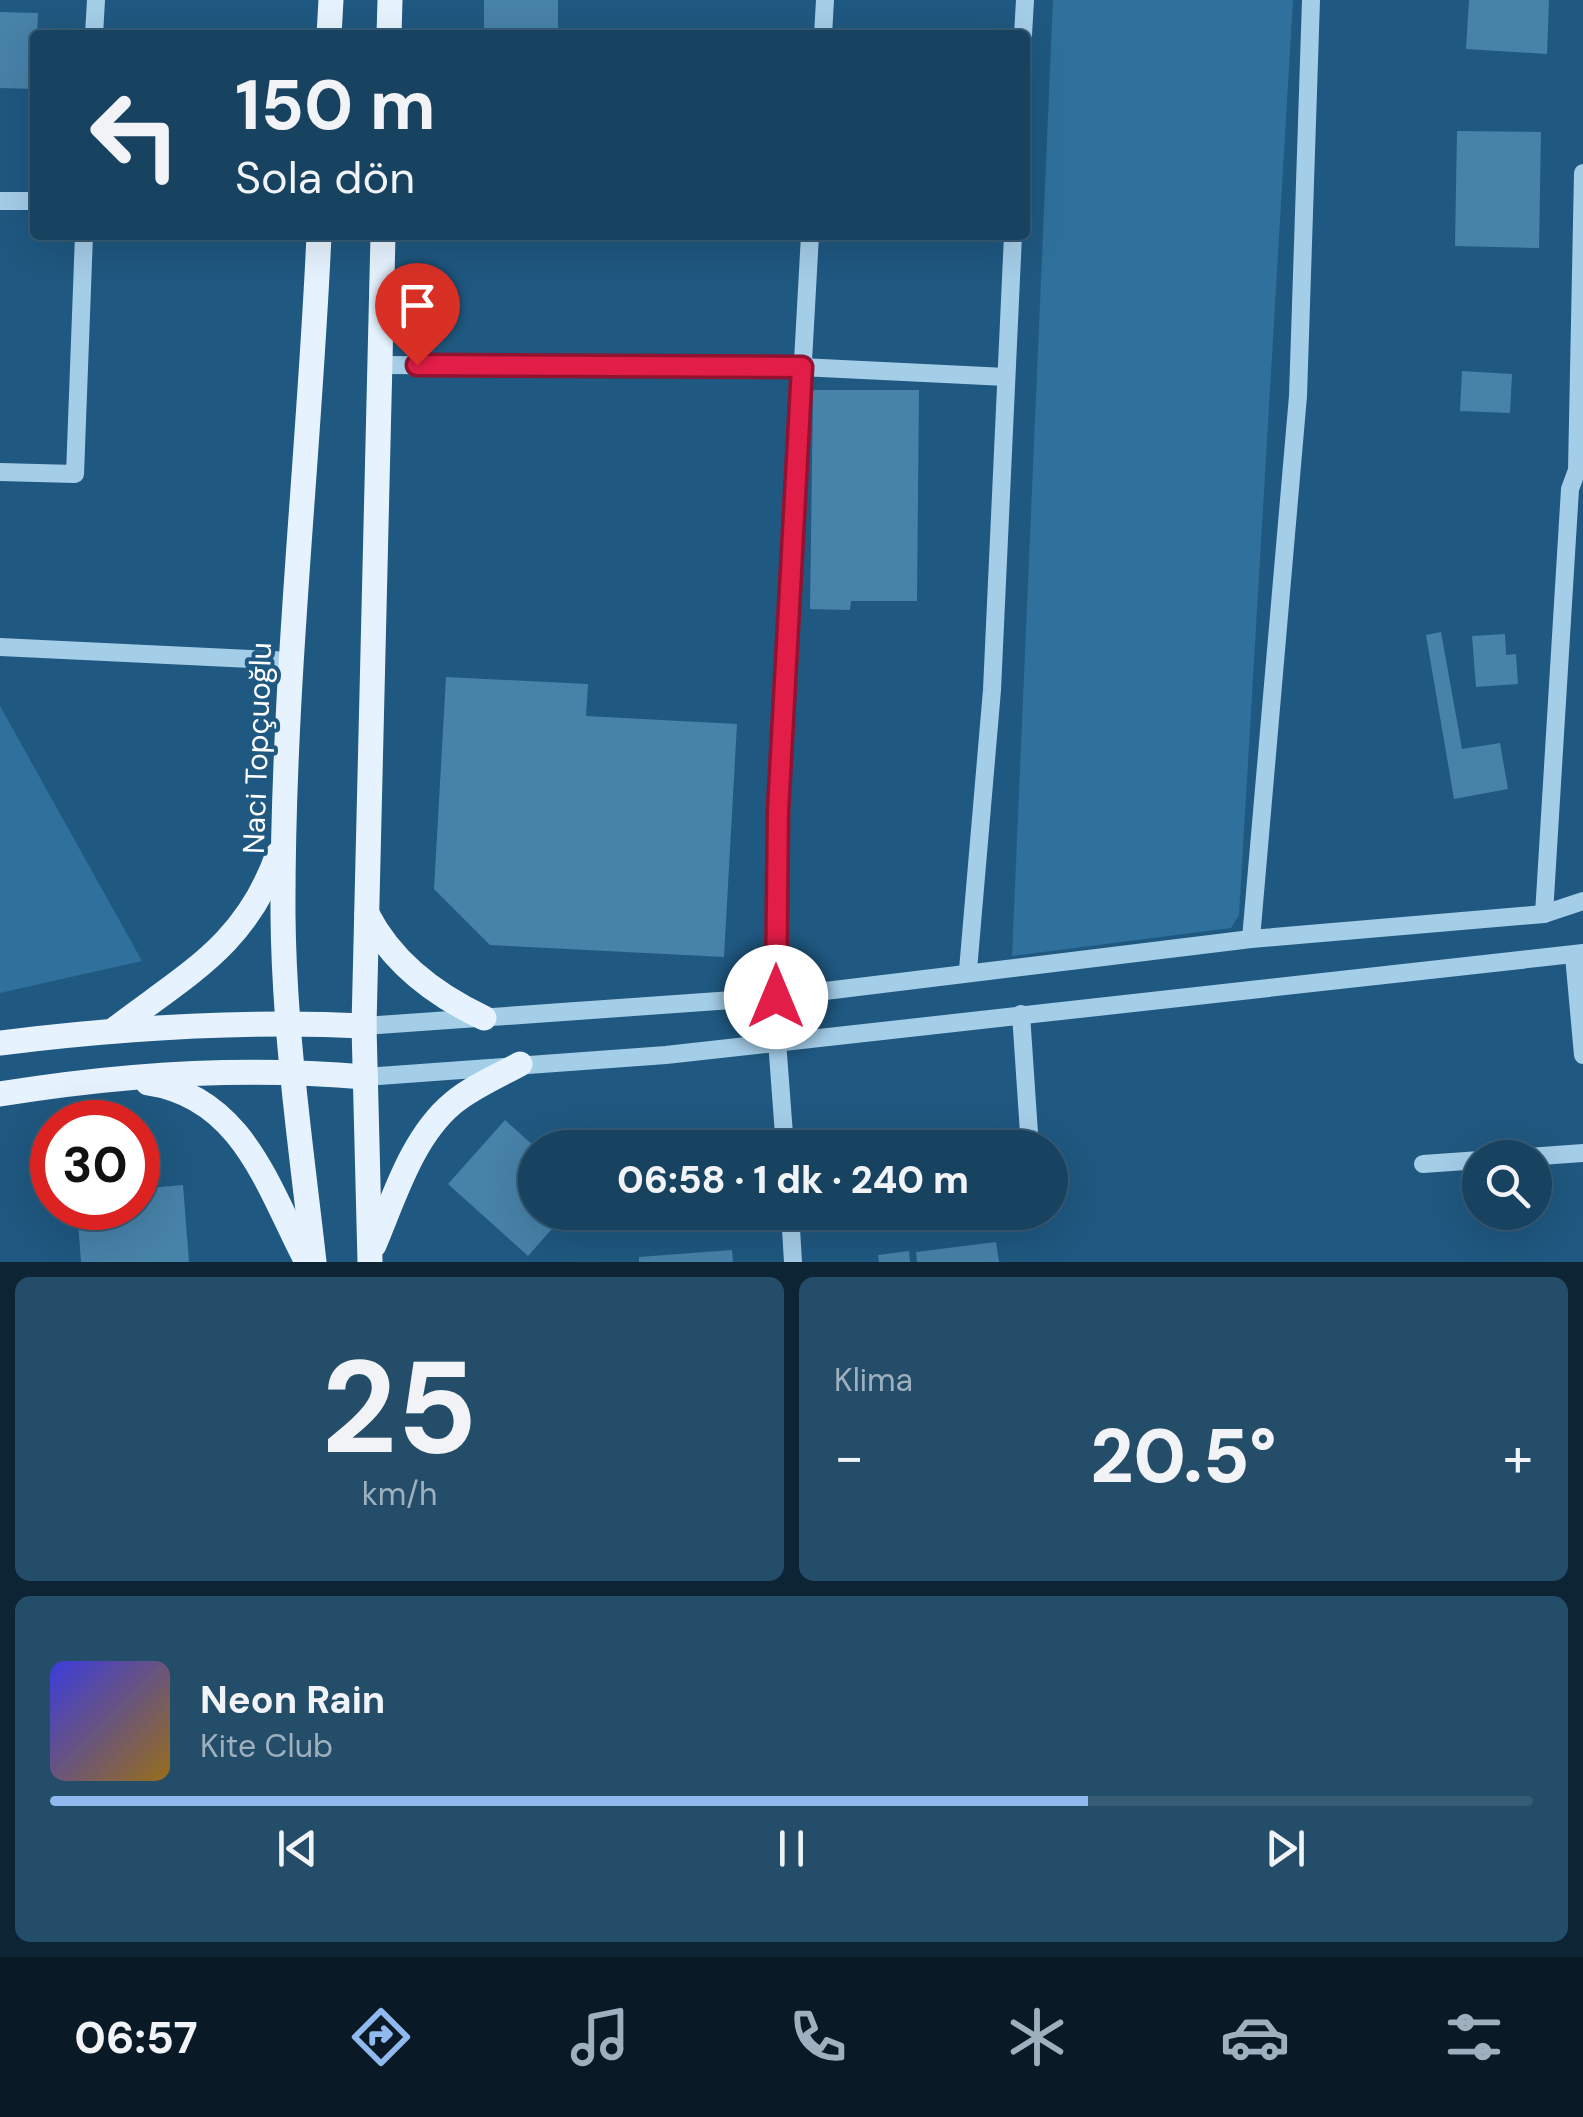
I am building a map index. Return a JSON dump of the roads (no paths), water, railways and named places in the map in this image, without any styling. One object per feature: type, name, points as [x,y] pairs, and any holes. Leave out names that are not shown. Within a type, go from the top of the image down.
[{"type":"main road","points":[[329,30],[330,0]]},
{"type":"main road","points":[[389,30],[390,0]]},
{"type":"main road","name":"Naci Topçuoğlu","points":[[311,1262],[283,916],[293,660],[320,240]]},
{"type":"main road","points":[[370,1258],[364,1026],[383,240]]},
{"type":"main road","points":[[114,1029],[231,940],[263,896],[287,830]]},
{"type":"main road","points":[[366,911],[390,948],[421,981],[484,1018]]},
{"type":"main road","points":[[0,1044],[114,1029],[289,1022],[364,1026]]},
{"type":"main road","points":[[370,1258],[402,1176],[438,1118],[471,1091],[520,1064]]},
{"type":"main road","points":[[0,1094],[103,1077],[293,1070],[365,1077]]},
{"type":"main road","points":[[103,1077],[166,1086],[207,1103],[248,1144],[311,1262]]},
{"type":"street","points":[[94,30],[96,0]]},
{"type":"street","points":[[823,30],[824,0]]},
{"type":"street","points":[[1023,30],[1025,0]]},
{"type":"street","points":[[1250,938],[1298,396],[1311,0]]},
{"type":"street","points":[[1544,914],[1570,489],[1577,470],[1583,173]]},
{"type":"street","points":[[0,201],[30,201]]},
{"type":"street","points":[[0,472],[75,474],[84,240]]},
{"type":"street","points":[[776,997],[777,828],[810,240]]},
{"type":"street","points":[[968,970],[992,690],[1013,240]]},
{"type":"street","points":[[378,365],[802,367],[1006,378]]},
{"type":"street","points":[[0,647],[293,660]]},
{"type":"street","points":[[364,1026],[776,997],[968,970],[1250,938],[1544,914],[1583,901]]},
{"type":"street","points":[[365,1077],[666,1055],[1579,954],[1583,1055]]},
{"type":"street","points":[[1021,1014],[1029,1130]]},
{"type":"street","points":[[777,1040],[784,1130]]},
{"type":"street","points":[[1552,1155],[1583,1153]]},
{"type":"street","points":[[1424,1164],[1462,1161]]},
{"type":"street","points":[[791,1230],[793,1262]]}]
